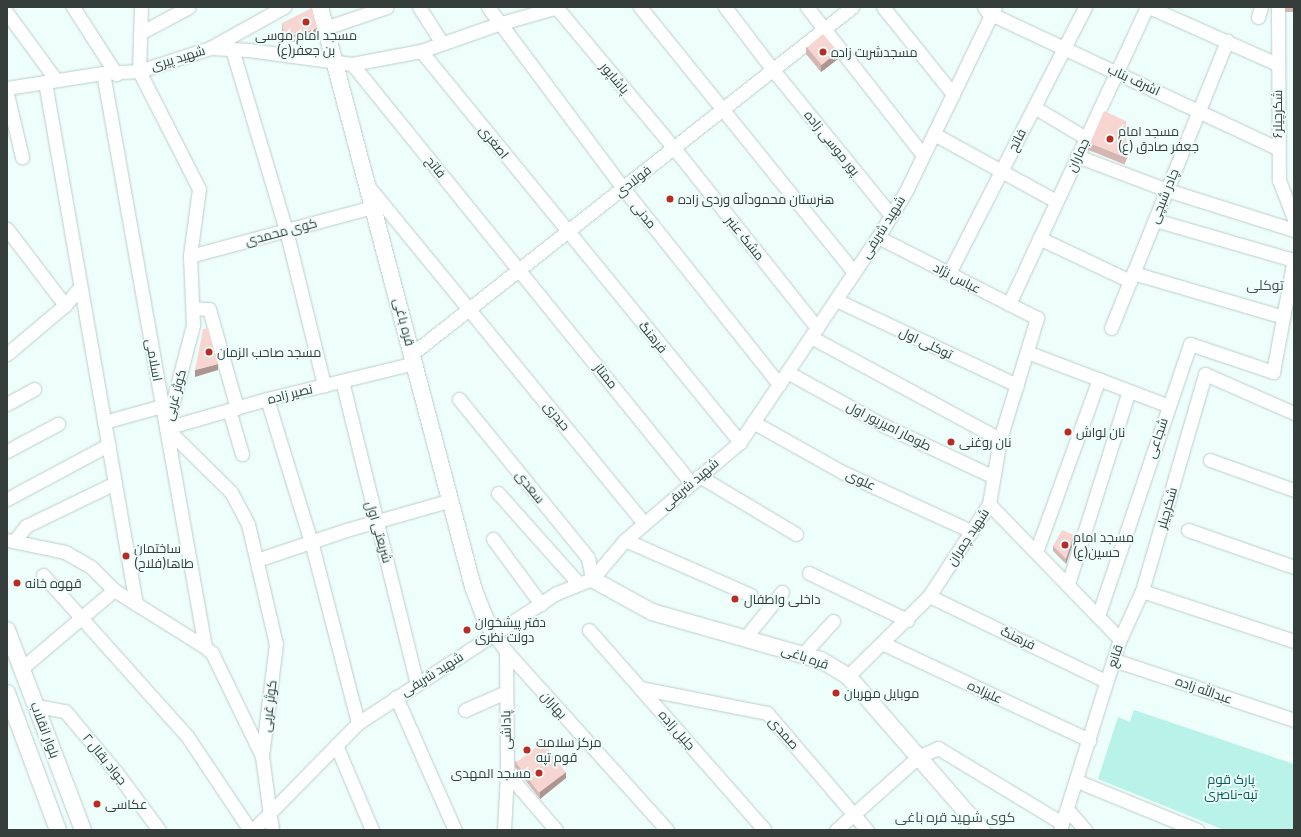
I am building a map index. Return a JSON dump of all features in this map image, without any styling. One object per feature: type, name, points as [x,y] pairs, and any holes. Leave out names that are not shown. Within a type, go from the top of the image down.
[{"type":"main road","name":"قره باغی","points":[[320,7],[414,358],[473,587],[484,616],[494,634]]},
{"type":"main road","name":"قره باغی","points":[[585,582],[652,612],[821,660],[848,676],[982,830]]},
{"type":"main road","name":"بلوار انقلاب","points":[[7,630],[83,830]]},
{"type":"main road","name":"بلوار انقلاب","points":[[7,693],[58,830]]},
{"type":"street","points":[[73,7],[116,74]]},
{"type":"street","name":"کوثر غربی","points":[[141,7],[139,71],[199,189],[190,256],[193,324],[166,428],[232,492],[248,524],[276,644],[262,756],[272,830]]},
{"type":"street","points":[[140,33],[189,7]]},
{"type":"street","points":[[210,48],[284,7]]},
{"type":"street","points":[[325,28],[387,7]]},
{"type":"street","points":[[419,7],[442,44]]},
{"type":"street","name":"مدنی","points":[[488,7],[498,24],[623,188],[779,384]]},
{"type":"street","name":"شهید پیری","points":[[7,88],[103,73],[116,74],[139,71],[210,48],[232,49],[352,64],[421,51],[498,24],[557,7]]},
{"type":"street","name":"پاشاپور","points":[[557,7],[674,148]]},
{"type":"street","points":[[640,7],[722,111],[854,272]]},
{"type":"street","name":"پور موسی زاده","points":[[725,7],[773,70],[891,215]]},
{"type":"street","points":[[807,7],[825,28],[923,155]]},
{"type":"street","name":"فولادی","points":[[414,358],[470,308],[722,111],[852,7]]},
{"type":"street","points":[[883,7],[953,94]]},
{"type":"street","name":"فاتح","points":[[949,273],[1085,7]]},
{"type":"street","points":[[1148,7],[1277,64]]},
{"type":"street","name":"جماران","points":[[1009,304],[1116,72],[1148,7]]},
{"type":"street","name":"شکرچیلر۶","points":[[1278,7],[1277,148],[1279,180],[1294,219]]},
{"type":"street","name":"شهید شریفى","points":[[251,830],[358,723],[396,696],[417,684],[557,593],[585,582],[625,540],[740,442],[878,237],[891,215],[934,134],[991,9]]},
{"type":"street","name":"اشرف بناب","points":[[991,9],[1116,72],[1277,148]]},
{"type":"street","points":[[7,13],[51,81],[80,288],[136,604]]},
{"type":"street","name":"چادر شبچی","points":[[1111,328],[1227,42]]},
{"type":"street","points":[[232,49],[286,230],[324,386]]},
{"type":"street","name":"اصغری","points":[[421,51],[567,232]]},
{"type":"street","name":"فاتح","points":[[352,64],[520,269]]},
{"type":"street","name":"اسلامی","points":[[103,73],[205,647]]},
{"type":"street","points":[[7,94],[22,157]]},
{"type":"street","points":[[1034,107],[1086,138]]},
{"type":"street","points":[[934,134],[1056,202]]},
{"type":"street","name":"مشک عنبر","points":[[674,148],[814,333]]},
{"type":"street","points":[[1077,156],[1167,190],[1294,230]]},
{"type":"street","name":"حیدری","points":[[367,185],[470,308],[644,524]]},
{"type":"street","name":"کوی محمدی","points":[[190,256],[373,207]]},
{"type":"street","points":[[1039,238],[1131,277],[1284,317],[1294,260],[1155,220]]},
{"type":"street","points":[[7,228],[65,305]]},
{"type":"street","name":"فرهنگ","points":[[567,232],[740,442]]},
{"type":"street","name":"عباس نژاد","points":[[878,237],[1037,318]]},
{"type":"street","name":"ممتاز","points":[[520,269],[695,480]]},
{"type":"street","points":[[7,354],[65,305],[80,288]]},
{"type":"street","name":"توکلی اول","points":[[836,300],[1017,385]]},
{"type":"street","points":[[193,308],[209,309],[233,409],[242,454]]},
{"type":"street","name":"شجاعی","points":[[1098,616],[1190,344],[1273,372],[1284,317]]},
{"type":"street","name":"شهید چمران","points":[[848,676],[907,620],[929,596],[989,504],[992,476],[1000,440],[1037,318]]},
{"type":"street","points":[[814,333],[1000,440]]},
{"type":"street","points":[[1027,352],[1169,406]]},
{"type":"street","name":"نصیر زاده","points":[[166,428],[266,399],[342,381],[414,358]]},
{"type":"street","name":"طومار امیرپور اول","points":[[787,372],[883,426],[992,476]]},
{"type":"street","name":"شکرچیلر","points":[[1120,638],[1142,591],[1205,374],[1294,413]]},
{"type":"street","points":[[1036,552],[1099,379]]},
{"type":"street","name":"شریعتی اول","points":[[342,381],[417,684]]},
{"type":"street","points":[[7,404],[34,389]]},
{"type":"street","points":[[1068,584],[1129,391]]},
{"type":"street","points":[[266,399],[311,542],[358,723]]},
{"type":"street","name":"سعدی","points":[[459,399],[588,558],[585,582]]},
{"type":"street","points":[[104,422],[162,406]]},
{"type":"street","name":"علوی","points":[[753,422],[842,472],[972,531]]},
{"type":"street","points":[[7,451],[58,424]]},
{"type":"street","points":[[7,499],[108,445]]},
{"type":"street","points":[[1210,460],[1294,490]]},
{"type":"street","points":[[695,480],[796,534]]},
{"type":"street","points":[[10,541],[26,526],[115,483]]},
{"type":"street","points":[[498,493],[585,582]]},
{"type":"street","points":[[257,560],[311,542],[451,500]]},
{"type":"street","name":"قانع","points":[[989,504],[1120,638],[1077,781],[1061,826]]},
{"type":"street","points":[[1188,530],[1294,567]]},
{"type":"street","points":[[493,539],[541,604]]},
{"type":"street","points":[[625,540],[751,595]]},
{"type":"street","name":"اسلامی","points":[[10,541],[65,552],[91,567],[114,590],[205,647],[212,653],[262,756]]},
{"type":"street","points":[[809,573],[907,620]]},
{"type":"street","points":[[44,575],[187,736],[251,830]]},
{"type":"street","points":[[22,668],[114,590]]},
{"type":"street","points":[[1142,591],[1294,641]]},
{"type":"street","points":[[745,638],[782,592]]},
{"type":"street","name":"فرهنگ","points":[[929,596],[1106,681]]},
{"type":"street","points":[[802,655],[833,621]]},
{"type":"street","name":"جلیل زاده","points":[[589,630],[765,830]]},
{"type":"street","points":[[494,634],[506,651]]},
{"type":"street","name":"علیزاده","points":[[882,643],[1089,740]]},
{"type":"street","name":"پاداشی","points":[[504,830],[507,773],[506,651]]},
{"type":"street","name":"بهاران","points":[[506,651],[667,830]]},
{"type":"street","name":"عبدالله زاده","points":[[1114,660],[1294,720]]},
{"type":"street","name":"صمدی","points":[[640,688],[767,713],[867,830]]},
{"type":"street","points":[[465,710],[506,692]]},
{"type":"street","points":[[396,696],[454,830]]},
{"type":"street","name":"جواد بقال ۲","points":[[36,706],[65,711],[116,772],[153,828]]},
{"type":"street","points":[[336,744],[372,830]]},
{"type":"street","points":[[836,830],[918,757],[938,748],[1061,826]]},
{"type":"street","points":[[507,773],[556,830]]},
{"type":"street","points":[[1077,781],[1197,830]]},
{"type":"street","points":[[1067,809],[1085,830]]},
{"type":"green space","name":"پارک قوم تپه-ناصری","points":[[1134,710],[1294,764],[1294,830],[1224,830],[1098,779],[1118,717],[1130,722]]},
{"type":"building","name":"مسجد امام موسی بن جعفر(ع)","points":[[312,8],[317,28],[298,35],[284,35],[282,23]]},
{"type":"building","points":[[823,34],[838,52],[822,65],[807,47]]},
{"type":"building","name":"مسجد امام جعفر صادق (ع)","points":[[1104,111],[1126,121],[1127,158],[1090,143]]},
{"type":"building","name":"مسجد صاحب الزمان","points":[[208,328],[218,364],[195,370],[203,329]]},
{"type":"building","name":"مسجد امام حسین(ع)","points":[[1062,530],[1074,535],[1066,559],[1053,546]]},
{"type":"building","name":"مسجد المهدی","points":[[543,742],[566,772],[539,793],[516,762]]},
{"type":"place","name":"مسجد امام موسی بن جعفر(ع)","points":[[306,22]]},
{"type":"place","name":"مسجدشربت زاده","points":[[823,52]]},
{"type":"place","name":"مسجد امام جعفر صادق (ع)","points":[[1110,139]]},
{"type":"place","name":"هنرستان محمودآله وردی زاده","points":[[670,199]]},
{"type":"place","name":"مسجد صاحب الزمان","points":[[209,352]]},
{"type":"place","name":"نان لواش","points":[[1068,432]]},
{"type":"place","name":"نان روغنی","points":[[951,442]]},
{"type":"place","name":"مسجد امام حسین(ع)","points":[[1065,545]]},
{"type":"place","name":"ساختمان طاها(فلاح)","points":[[126,556]]},
{"type":"place","name":"قهوه خانه","points":[[17,583]]},
{"type":"place","name":"داخلی واطفال","points":[[735,599]]},
{"type":"place","name":"دفتر پیشخوان دولت نظری","points":[[467,630]]},
{"type":"place","name":"موبایل مهربان","points":[[836,693]]},
{"type":"place","name":"مرکز سلامت قوم تپه","points":[[527,750]]},
{"type":"place","name":"مسجد المهدی","points":[[539,773]]},
{"type":"place","name":"عکاسی","points":[[97,804]]},
{"type":"district","name":"توکلی","points":[[1265,285]]},
{"type":"district","name":"کوی شهید قره باغی","points":[[955,817]]}]
